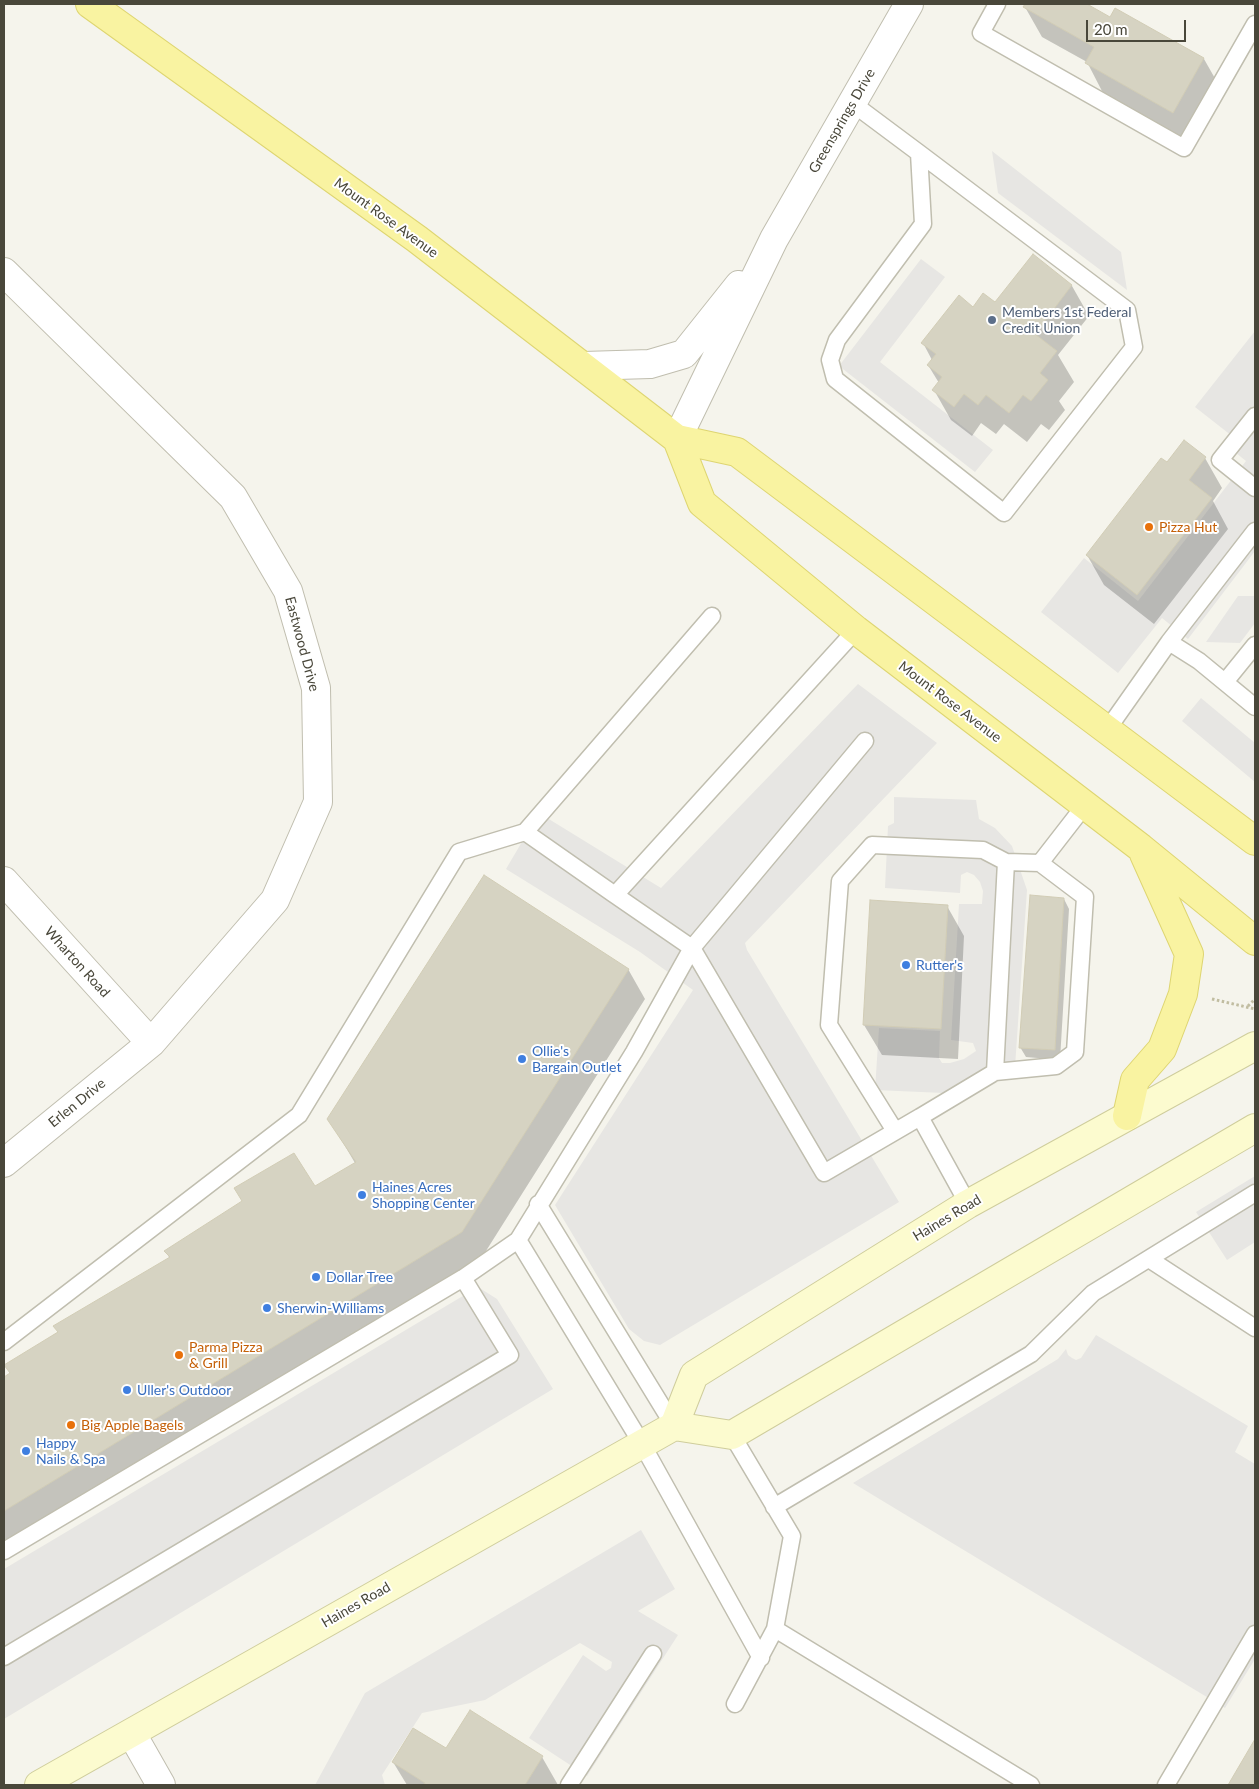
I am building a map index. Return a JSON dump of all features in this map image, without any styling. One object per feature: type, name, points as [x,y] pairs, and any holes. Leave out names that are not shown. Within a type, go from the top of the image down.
[{"type":"main road","name":"Mount Rose Avenue","points":[[90,4],[417,239],[677,439],[737,452],[1255,841]]},
{"type":"main road","name":"Mount Rose Avenue","points":[[677,439],[702,503],[856,630],[1141,848],[1255,941]]},
{"type":"main road","points":[[1127,1116],[1135,1080],[1162,1048],[1180,1003],[1189,954],[1141,848]]},
{"type":"main road","name":"Haines Road","points":[[39,1785],[674,1426],[694,1375],[968,1204],[1255,1046]]},
{"type":"main road","points":[[674,1426],[732,1435],[1255,1128]]},
{"type":"street","name":"Greensprings Drive","points":[[677,439],[774,239],[909,4]]},
{"type":"street","name":"Greensprings Drive","points":[[584,366],[650,364],[684,354],[774,239]]},
{"type":"street","name":"Eastwood Drive","points":[[4,272],[233,497],[288,591],[316,688],[318,802],[275,900],[151,1043]]},
{"type":"street","name":"Wharton Road","points":[[4,881],[151,1043]]},
{"type":"street","name":"Erlen Drive","points":[[4,1163],[151,1043]]},
{"type":"street","points":[[132,1734],[161,1785]]},
{"type":"lane","points":[[997,4],[981,33],[1184,148],[1255,24]]},
{"type":"lane","points":[[852,103],[919,153],[1127,310],[1134,347],[1004,513],[835,379],[830,360],[837,340],[923,224],[919,153]]},
{"type":"lane","points":[[1255,416],[1220,460],[1255,488]]},
{"type":"lane","points":[[1107,730],[1169,642],[1255,531]]},
{"type":"lane","points":[[4,1342],[299,1115],[459,852],[525,832],[712,616]]},
{"type":"lane","points":[[615,895],[856,630]]},
{"type":"lane","points":[[1169,642],[1199,661],[1255,707]]},
{"type":"lane","points":[[1225,682],[1255,645]]},
{"type":"lane","points":[[4,1551],[463,1278],[518,1240],[538,1204],[634,1052],[692,948],[865,741]]},
{"type":"lane","points":[[1040,863],[1085,805]]},
{"type":"lane","points":[[525,832],[692,948],[824,1173],[995,1072],[1056,1066],[1075,1052],[1085,898],[1040,863],[1006,862],[983,850],[872,845],[840,881],[828,1025],[895,1131]]},
{"type":"lane","points":[[995,1072],[1006,862]]},
{"type":"lane","points":[[920,1117],[968,1204]]},
{"type":"lane","points":[[774,1507],[1031,1354],[1093,1293],[1255,1193]]},
{"type":"lane","points":[[538,1204],[674,1426]]},
{"type":"lane","points":[[518,1240],[642,1444],[761,1658]]},
{"type":"lane","points":[[1149,1259],[1255,1328]]},
{"type":"lane","points":[[4,1657],[510,1356],[463,1278]]},
{"type":"lane","points":[[732,1435],[792,1536],[775,1629],[735,1704]]},
{"type":"lane","points":[[775,1629],[1031,1785]]},
{"type":"lane","points":[[1166,1785],[1255,1634]]},
{"type":"lane","points":[[569,1785],[653,1654]]},
{"type":"path","points":[[1204,997],[1255,1009]]},
{"type":"path","points":[[1247,1007],[1255,999]]},
{"type":"shaded area","points":[[992,151],[1121,252],[1127,290],[998,193]]},
{"type":"shaded area","points":[[921,259],[945,277],[880,362],[993,450],[975,472],[839,366]]},
{"type":"shaded area","points":[[1255,331],[1255,551],[1188,639],[1162,618],[1118,673],[1041,612],[1084,558],[1138,601],[1246,461],[1226,445],[1232,436],[1195,407]]},
{"type":"shaded area","points":[[1238,596],[1255,596],[1255,623],[1240,643],[1206,642]]},
{"type":"shaded area","points":[[858,684],[937,743],[745,943],[747,950],[899,1202],[660,1345],[644,1341],[629,1329],[555,1205],[693,990],[640,952],[506,869],[539,813],[661,888]]},
{"type":"shaded area","points":[[1201,698],[1255,743],[1255,782],[1182,721]]},
{"type":"shaded area","points":[[894,797],[976,800],[979,819],[995,828],[1012,846],[1027,890],[1015,1067],[967,1094],[875,1090],[879,1028],[940,1031],[939,1058],[942,1063],[964,1059],[976,1051],[973,1043],[951,1040],[959,904],[982,904],[983,891],[980,882],[974,875],[967,872],[961,875],[960,893],[885,888],[888,826],[894,823]]},
{"type":"shaded area","points":[[1255,1176],[1255,1242],[1227,1260],[1196,1212]]},
{"type":"shaded area","points":[[478,1287],[497,1299],[553,1389],[4,1719],[4,1569]]},
{"type":"shaded area","points":[[1096,1335],[1248,1426],[1235,1452],[1255,1464],[1255,1659],[1225,1708],[853,1483],[1058,1359],[1066,1349],[1068,1355],[1072,1358],[1076,1360],[1081,1358]]},
{"type":"shaded area","points":[[641,1530],[675,1589],[638,1611],[678,1635],[587,1776],[529,1738],[583,1655],[606,1671],[611,1668],[612,1662],[580,1643],[485,1700],[422,1713],[382,1775],[385,1785],[315,1785],[365,1693]]},
{"type":"building","points":[[1025,4],[1087,4],[1110,17],[1115,8],[1204,58],[1173,113],[1085,63],[1094,47],[1023,7]]},
{"type":"building","name":"Members 1st Federal Credit Union","points":[[1033,254],[1072,285],[1035,334],[1057,351],[1040,373],[1048,380],[1031,401],[1023,395],[1009,413],[986,395],[978,405],[964,394],[954,407],[932,390],[942,377],[927,365],[936,354],[921,343],[959,295],[973,307],[983,293],[995,302]]},
{"type":"building","name":"Pizza Hut","points":[[1184,440],[1206,457],[1189,480],[1212,498],[1137,595],[1086,555],[1161,458],[1167,462]]},
{"type":"building","name":"Haines Acres Shopping Center","points":[[484,875],[629,969],[462,1232],[4,1511],[4,1377],[10,1373],[4,1365],[58,1332],[53,1326],[170,1257],[164,1251],[242,1201],[234,1188],[294,1153],[315,1186],[356,1162],[327,1119]]},
{"type":"building","points":[[1030,895],[1064,898],[1055,1050],[1019,1048]]},
{"type":"building","name":"Rutter's","points":[[870,900],[948,905],[941,1029],[863,1025]]},
{"type":"building","points":[[470,1710],[543,1756],[525,1785],[424,1785],[425,1783],[392,1762],[413,1728],[446,1748]]},
{"type":"building","points":[[1255,1739],[1255,1785],[1228,1785]]},
{"type":"place","name":"Members 1st Federal Credit Union","points":[[992,320]]},
{"type":"place","name":"Pizza Hut","points":[[1149,527]]},
{"type":"place","name":"Rutter's","points":[[906,965]]},
{"type":"place","name":"Ollie's Bargain Outlet","points":[[522,1059]]},
{"type":"place","name":"Haines Acres Shopping Center","points":[[362,1195]]},
{"type":"place","name":"Dollar Tree","points":[[316,1277]]},
{"type":"place","name":"Sherwin-Williams","points":[[267,1308]]},
{"type":"place","name":"Parma Pizza & Grill","points":[[179,1355]]},
{"type":"place","name":"Uller's Outdoor","points":[[127,1390]]},
{"type":"place","name":"Big Apple Bagels","points":[[71,1425]]},
{"type":"place","name":"Happy Nails & Spa","points":[[26,1451]]}]
